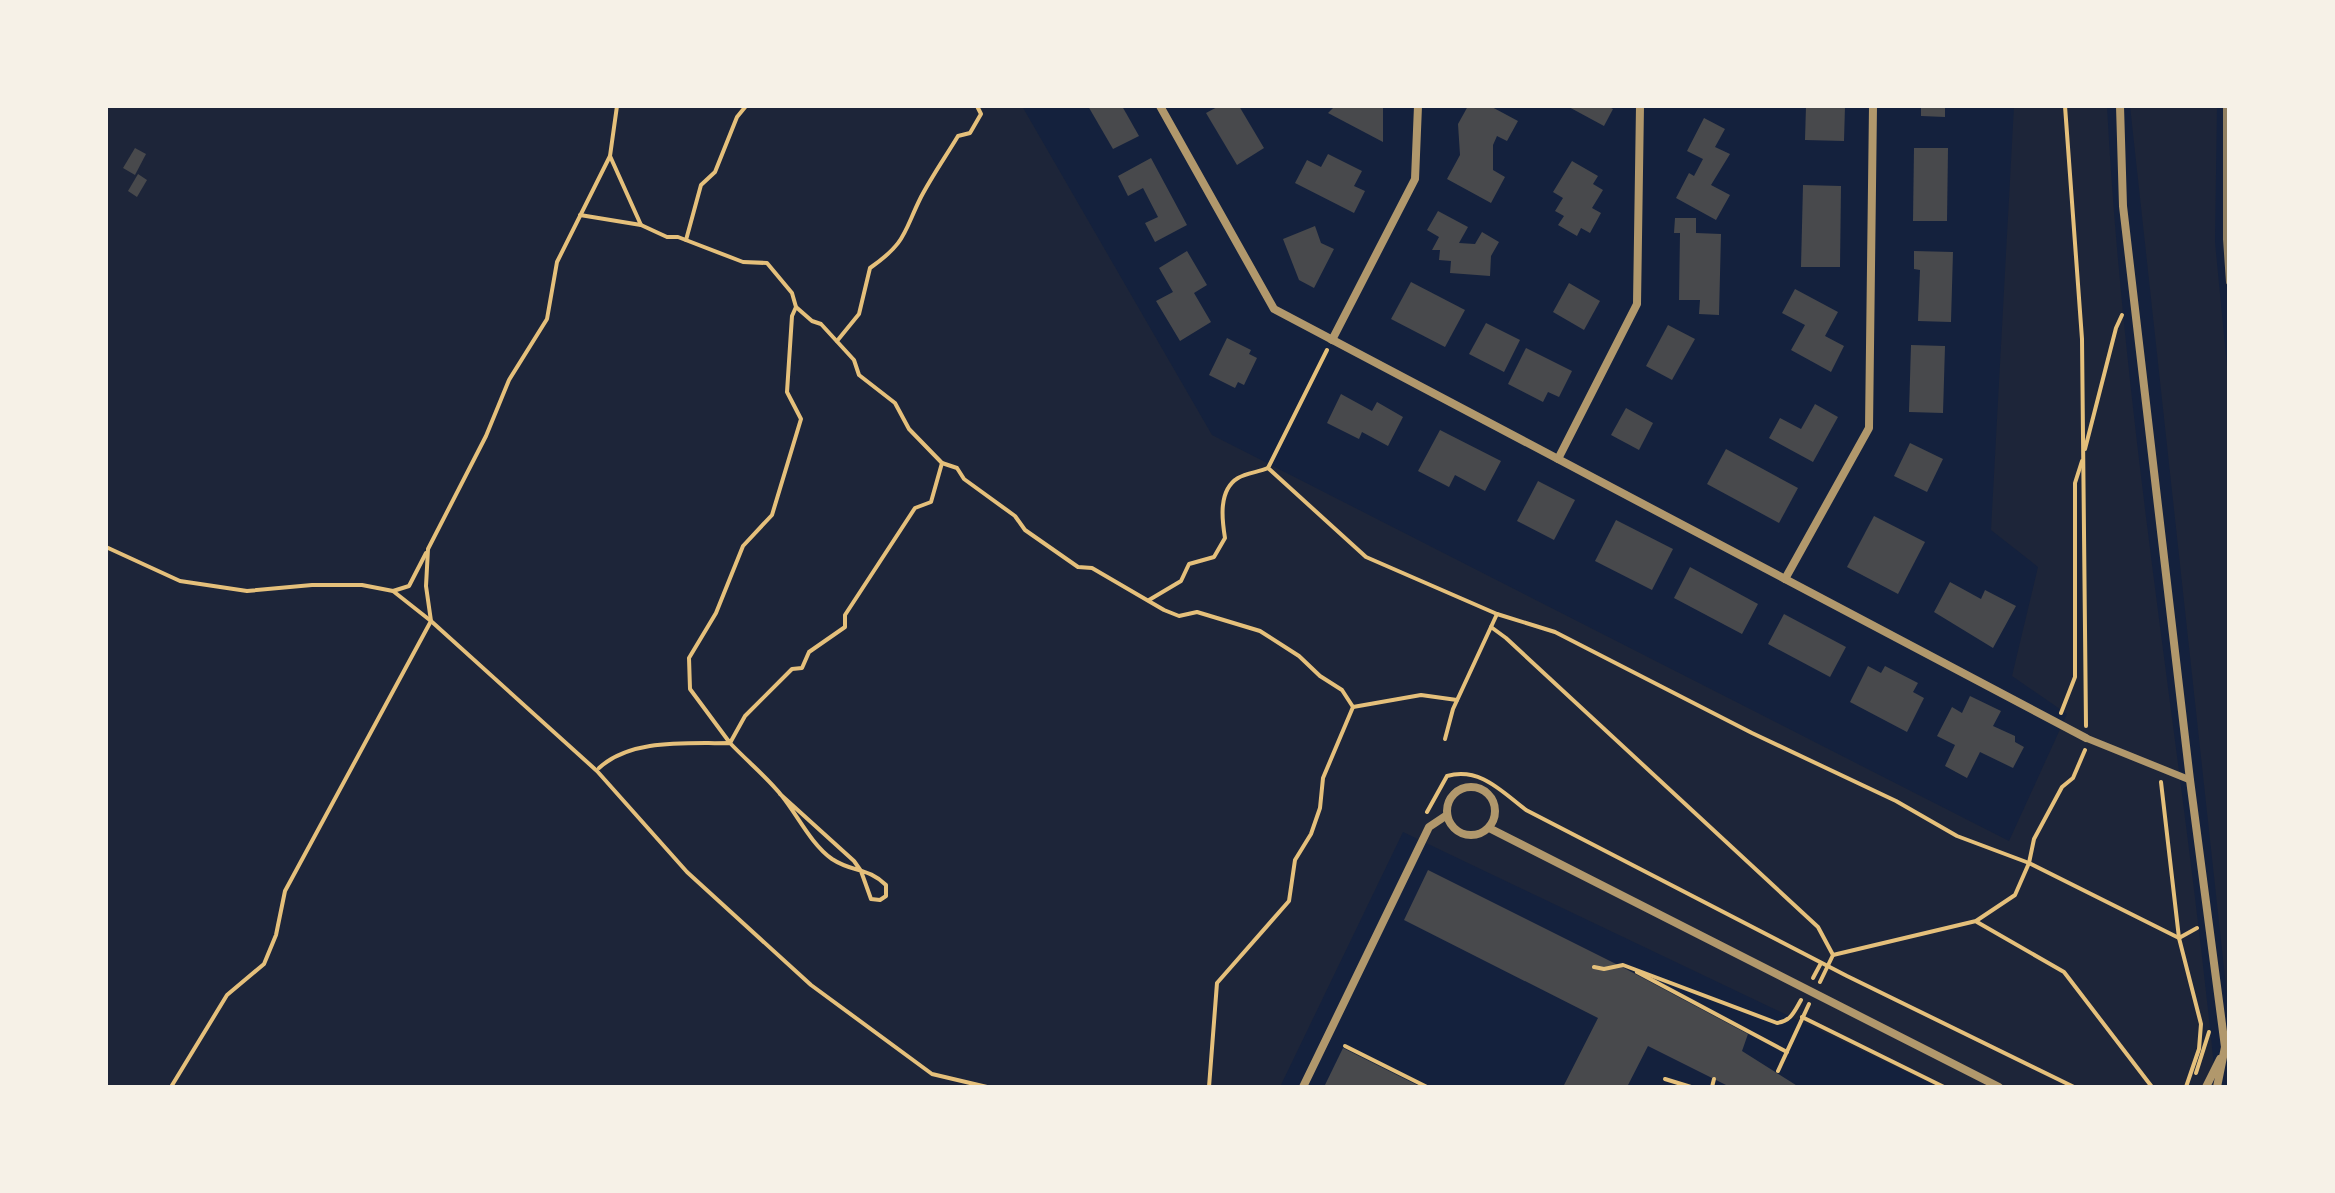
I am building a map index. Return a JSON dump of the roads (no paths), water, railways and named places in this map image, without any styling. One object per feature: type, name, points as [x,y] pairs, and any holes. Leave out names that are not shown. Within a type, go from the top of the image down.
[{"type":"street","points":[[1160,106],[1274,309],[2086,738],[2190,780]]},
{"type":"street","points":[[1332,340],[1415,179],[1418,106]]},
{"type":"street","points":[[1558,459],[1637,304],[1640,106]]},
{"type":"street","points":[[1785,579],[1869,428],[1873,106]]},
{"type":"street","points":[[2120,106],[2123,206],[2190,780],[2225,1047],[2217,1087]]},
{"type":"street","points":[[1462,788],[1479,788],[1492,798],[1495,805],[1494,821],[1489,828],[1475,835],[1460,833],[1449,822],[1447,815],[1447,806],[1455,792],[1462,788]]},
{"type":"street","points":[[1303,1087],[1429,827],[1447,815]]},
{"type":"street","points":[[1489,828],[1999,1087]]},
{"type":"street","points":[[2206,1087],[2225,1047]]},
{"type":"railway","points":[[2226,106],[2229,282]]}]
